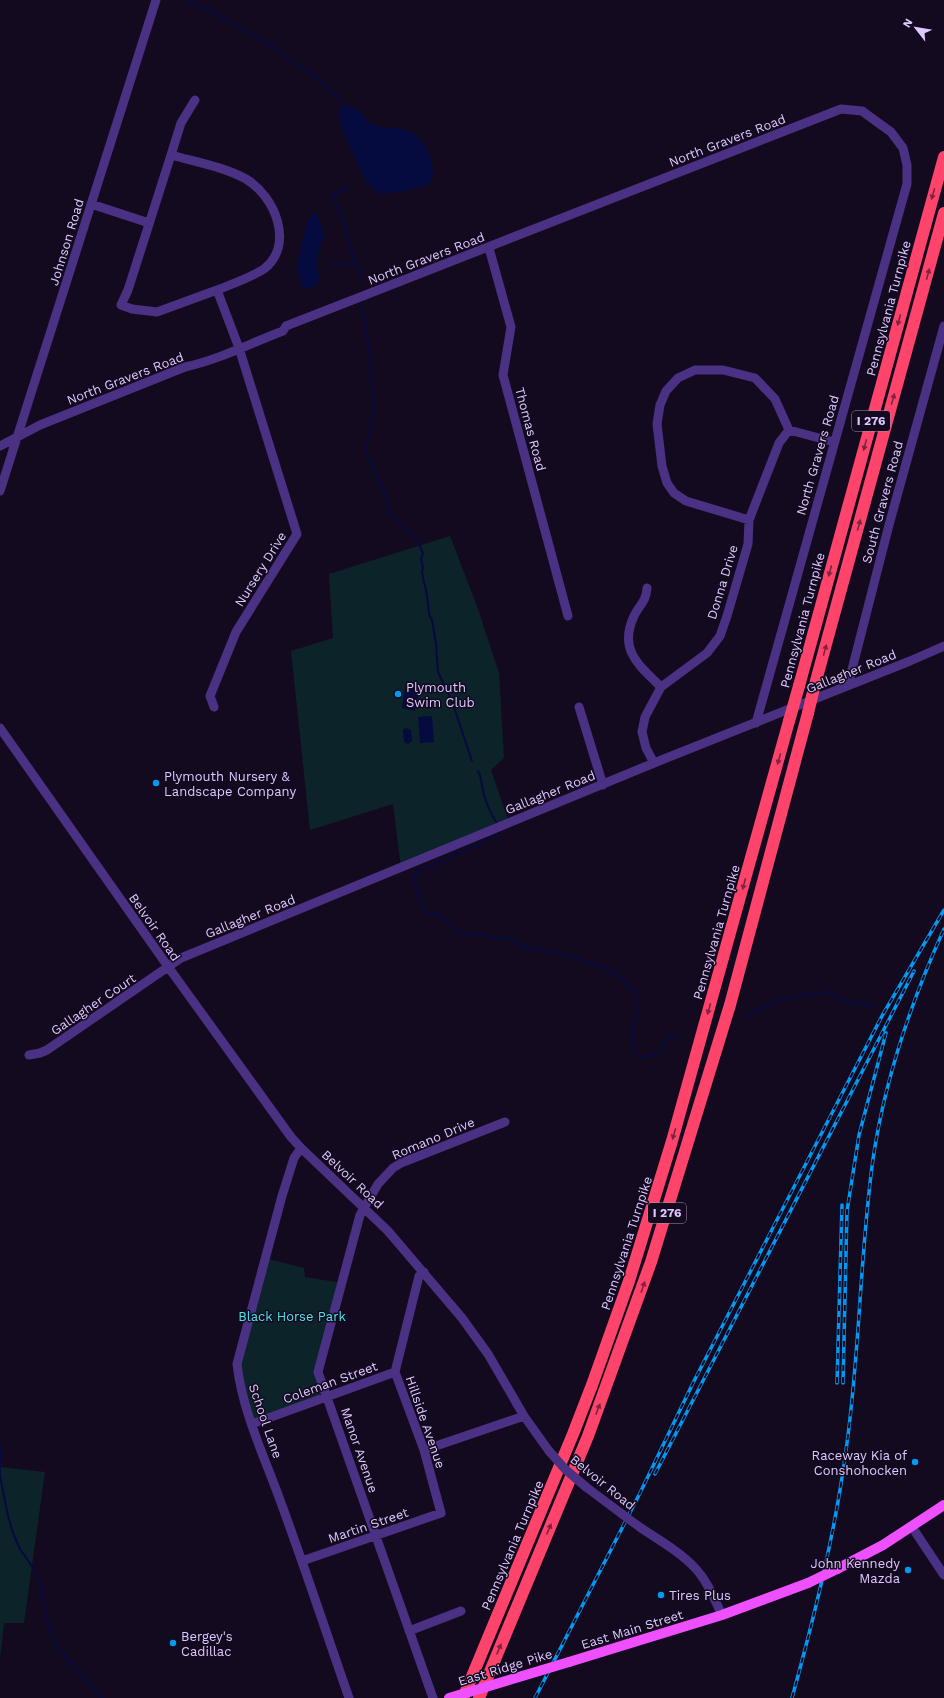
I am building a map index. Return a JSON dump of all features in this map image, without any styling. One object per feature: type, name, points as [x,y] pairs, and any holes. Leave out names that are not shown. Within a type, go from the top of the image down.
[{"type":"highway","name":"Pennsylvania Turnpike","points":[[463,1698],[573,1434],[595,1378],[629,1281],[674,1134],[944,157]]},
{"type":"highway","name":"I 276","points":[[479,1698],[588,1436],[651,1262],[730,1005],[814,688],[944,213]]},
{"type":"main road","name":"East Main Street","points":[[569,1662],[722,1615],[808,1583],[837,1569],[912,1527],[944,1505]]},
{"type":"main road","name":"East Ridge Pike","points":[[449,1698],[569,1662]]},
{"type":"street","name":"Johnson Road","points":[[0,491],[156,0]]},
{"type":"street","points":[[171,155],[226,171],[247,180],[267,198],[277,218],[280,241],[276,254],[264,268],[217,290],[157,312],[132,309],[121,305],[128,290],[181,123],[195,100]]},
{"type":"street","name":"North Gravers Road","points":[[0,446],[47,422],[185,367],[195,365],[283,331],[286,326],[489,248],[841,109],[862,111],[891,132],[903,148],[907,165],[907,184],[756,723]]},
{"type":"street","points":[[91,204],[150,223]]},
{"type":"street","name":"Thomas Road","points":[[489,248],[511,327],[503,375],[568,616]]},
{"type":"street","name":"Nursery Drive","points":[[214,707],[210,696],[236,632],[297,534],[239,348],[217,290]]},
{"type":"street","name":"South Gravers Road","points":[[848,686],[889,525],[944,326]]},
{"type":"street","points":[[750,520],[686,501],[674,493],[667,483],[662,466],[657,424],[660,405],[666,391],[678,378],[695,370],[723,370],[755,378],[775,399],[789,430],[834,442]]},
{"type":"street","name":"Donna Drive","points":[[654,763],[646,748],[642,732],[645,717],[661,687],[707,653],[720,636],[748,544],[750,520],[779,443],[789,430]]},
{"type":"street","points":[[647,588],[646,598],[638,609],[630,625],[628,643],[637,663],[661,687]]},
{"type":"street","name":"Gallagher Road","points":[[169,968],[181,958],[654,763],[944,646]]},
{"type":"street","points":[[579,707],[603,785]]},
{"type":"street","name":"Belvoir Road","points":[[0,728],[169,968],[301,1148],[365,1207],[424,1272],[476,1338],[500,1373],[524,1416],[549,1451],[565,1469],[586,1487],[680,1555],[696,1569],[708,1587],[722,1615]]},
{"type":"street","name":"Gallagher Court","points":[[29,1055],[47,1050],[169,968]]},
{"type":"street","name":"Romano Drive","points":[[365,1207],[378,1184],[389,1172],[401,1163],[505,1122]]},
{"type":"street","name":"School Lane","points":[[301,1148],[294,1158],[282,1196],[237,1364],[239,1385],[252,1424],[349,1698]]},
{"type":"street","name":"Manor Avenue","points":[[365,1207],[360,1215],[318,1372],[433,1698]]},
{"type":"street","name":"Hillside Avenue","points":[[424,1272],[419,1276],[395,1372],[424,1450],[441,1513]]},
{"type":"street","name":"Coleman Street","points":[[252,1424],[395,1372]]},
{"type":"street","points":[[424,1450],[524,1416]]},
{"type":"street","name":"Martin Street","points":[[302,1562],[441,1513]]},
{"type":"street","points":[[912,1527],[944,1575]]},
{"type":"street","points":[[409,1631],[461,1611]]},
{"type":"green space","name":"Plymouth Swim Club","points":[[450,536],[477,606],[499,673],[504,758],[491,770],[509,823],[401,868],[393,804],[310,830],[291,651],[333,638],[329,574]]},
{"type":"green space","name":"Black Horse Park","points":[[265,1258],[304,1268],[305,1277],[342,1283],[318,1372],[327,1397],[252,1424],[237,1364]]},
{"type":"green space","points":[[0,1467],[45,1472],[24,1623],[4,1623],[0,1659]]},
{"type":"shaded area","points":[[343,105],[357,109],[367,120],[375,125],[384,128],[407,130],[419,139],[424,145],[431,160],[433,175],[431,182],[399,192],[379,194],[366,182],[340,124],[339,111]]},
{"type":"shaded area","points":[[312,212],[316,213],[324,233],[316,263],[320,280],[311,288],[306,289],[302,287],[298,274],[298,263],[303,239]]},
{"type":"shaded area","points":[[406,683],[420,685],[415,711],[402,708]]},
{"type":"shaded area","points":[[432,716],[434,742],[420,743],[418,717]]},
{"type":"shaded area","points":[[405,728],[411,730],[412,741],[408,744],[404,742],[403,731]]},
{"type":"waterway","points":[[188,0],[222,17],[268,44],[297,65],[310,72],[337,96],[343,107]]},
{"type":"waterway","points":[[349,187],[333,194],[337,208],[344,223],[352,256],[361,271],[361,280]]},
{"type":"waterway","points":[[334,265],[356,263]]},
{"type":"waterway","points":[[361,302],[367,333],[374,402],[373,415],[366,447],[367,454],[381,485],[391,515],[408,532],[415,536],[423,553],[421,559],[423,567],[422,573],[436,644],[438,672],[453,704],[472,761]]},
{"type":"waterway","points":[[478,771],[488,805],[497,823]]},
{"type":"waterway","points":[[499,831],[495,835],[475,846],[419,870],[414,876],[417,895],[426,913],[434,913],[438,915],[461,934],[484,935],[494,938],[512,939],[525,947],[562,954],[585,961],[609,970],[619,976],[628,983],[637,997],[637,1011],[632,1031],[632,1038],[633,1045],[638,1056],[654,1055],[672,1037],[679,1034]]},
{"type":"waterway","points":[[747,1015],[779,1000],[829,992],[846,1001],[872,1006]]},
{"type":"waterway","points":[[0,1444],[0,1476],[8,1516],[20,1549],[38,1575],[50,1633],[61,1652],[102,1698]]},
{"type":"railway","points":[[535,1698],[640,1493],[693,1383],[882,1016],[944,910]]},
{"type":"railway","points":[[792,1698],[809,1635],[831,1539],[847,1443],[855,1372],[865,1230],[878,1129],[892,1070],[910,1012],[944,929]]},
{"type":"railway","points":[[655,1474],[914,971]]},
{"type":"railway","points":[[843,1383],[847,1211],[859,1135],[886,1033]]},
{"type":"railway","points":[[837,1383],[842,1205]]},
{"type":"place","name":"Plymouth Swim Club","points":[[398,694]]},
{"type":"place","name":"Plymouth Nursery & Landscape Company","points":[[156,783]]},
{"type":"place","name":"Raceway Kia of Conshohocken","points":[[915,1462]]},
{"type":"place","name":"John Kennedy Mazda","points":[[908,1570]]},
{"type":"place","name":"Tires Plus","points":[[661,1595]]},
{"type":"place","name":"Bergey's Cadillac","points":[[173,1643]]}]
